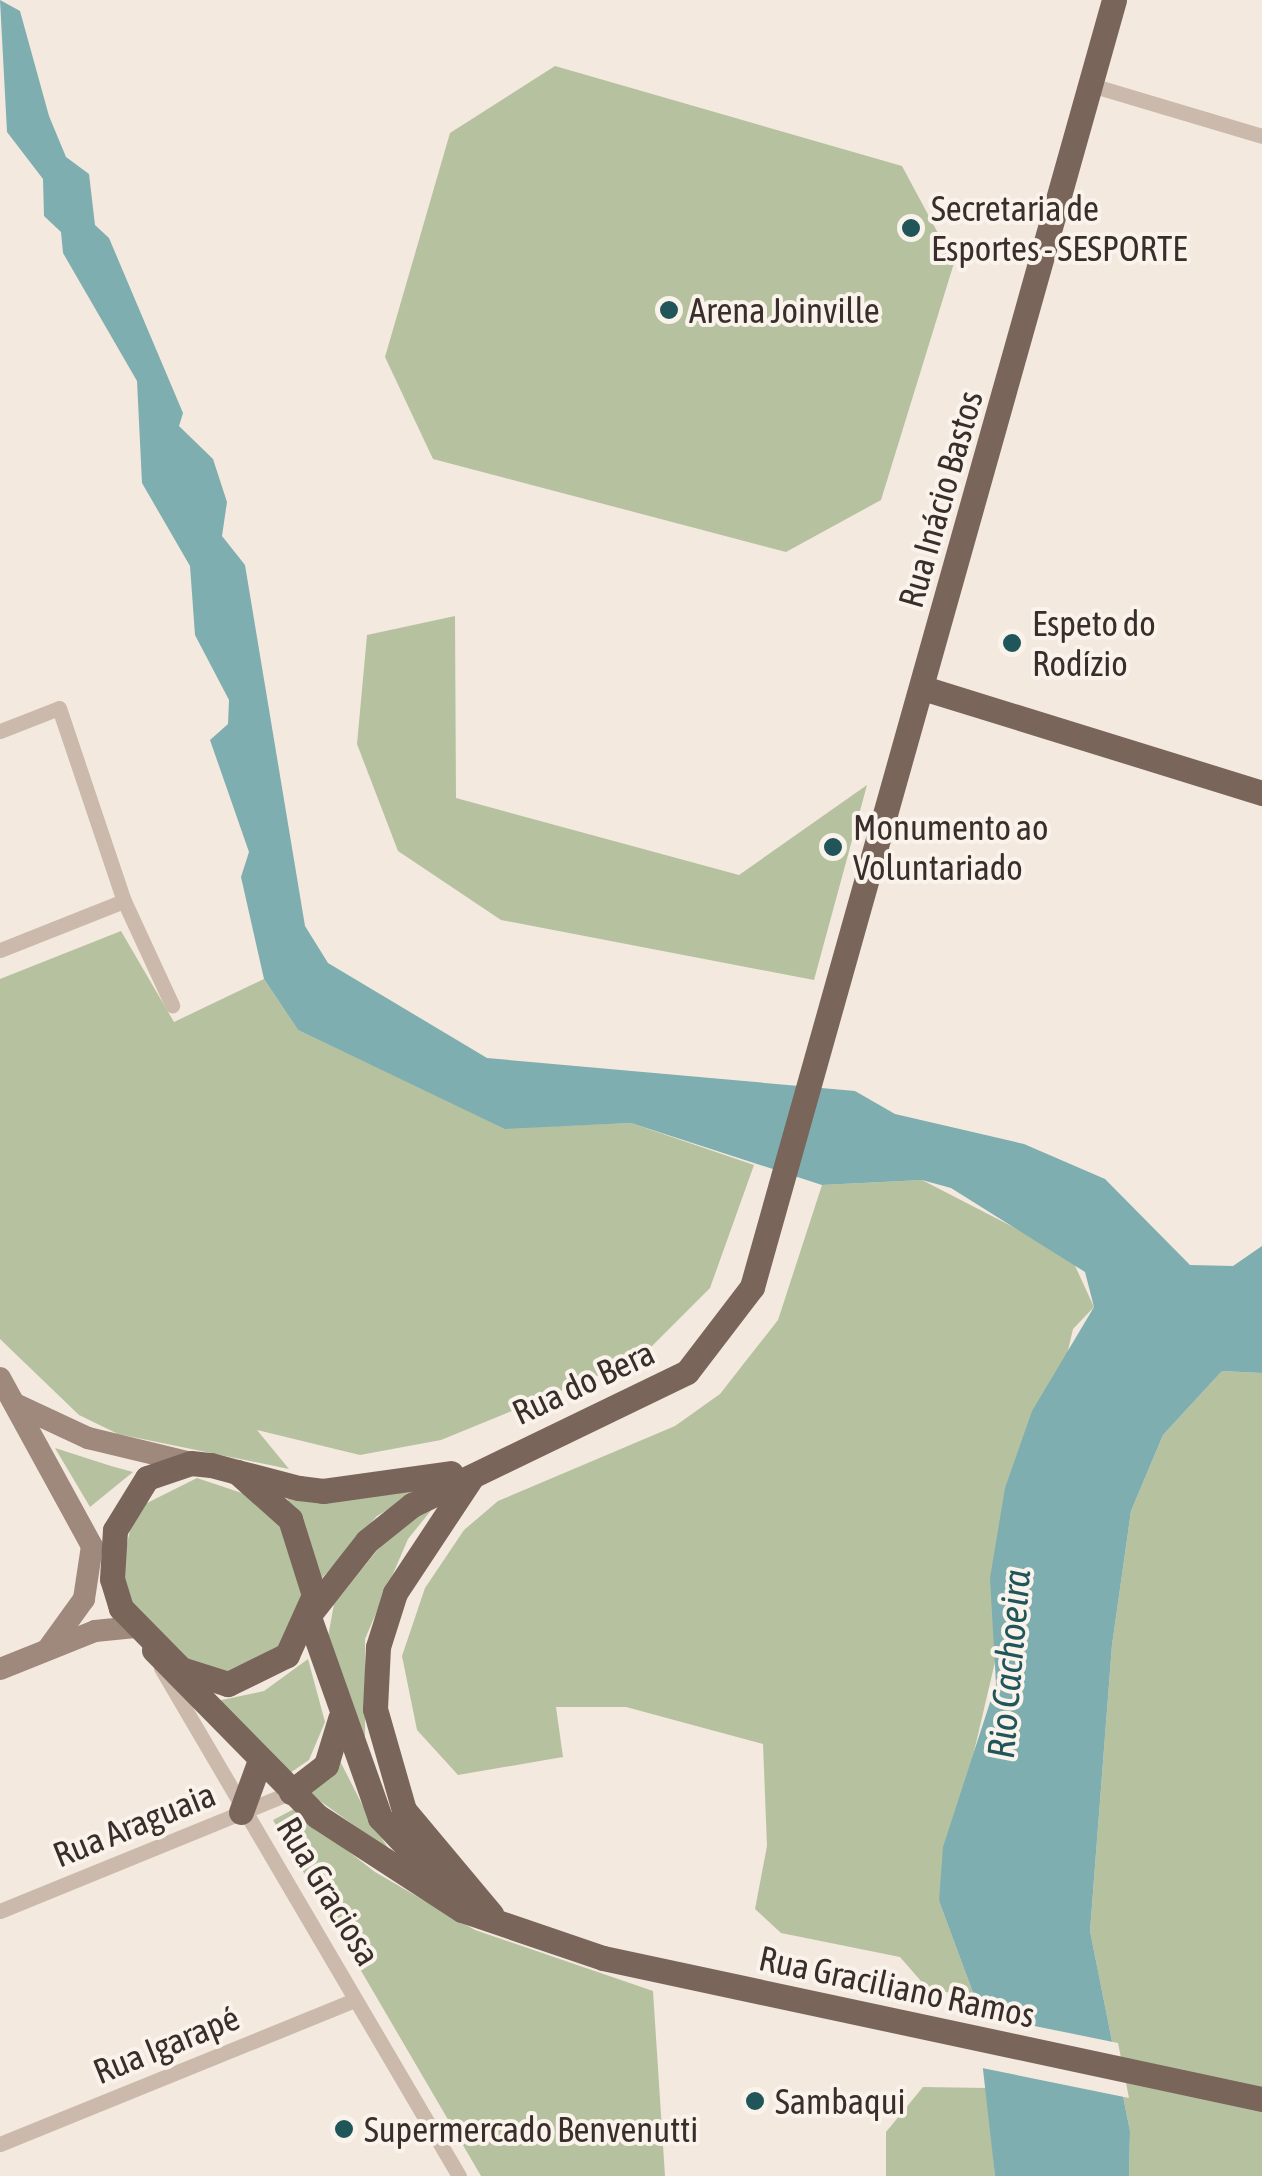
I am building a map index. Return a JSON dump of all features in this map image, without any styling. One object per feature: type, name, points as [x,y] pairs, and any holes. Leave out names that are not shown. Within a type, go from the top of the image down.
[{"type":"main road","name":"Rua Inácio Bastos","points":[[832,1016],[1114,0]]},
{"type":"main road","points":[[931,660],[956,698]]},
{"type":"main road","points":[[923,688],[1262,793]]},
{"type":"main road","points":[[910,735],[956,698]]},
{"type":"main road","name":"Rua do Bera","points":[[311,1616],[387,1522],[480,1466],[687,1372],[745,1300],[784,1190],[832,1016]]},
{"type":"main road","points":[[0,1378],[8,1407],[90,1533],[93,1560],[84,1598],[48,1649]]},
{"type":"main road","points":[[8,1407],[88,1438],[237,1472],[277,1502],[299,1535],[311,1616],[287,1656],[250,1680],[206,1681],[144,1638],[112,1579],[122,1509]]},
{"type":"main road","points":[[90,1533],[122,1509],[147,1478],[190,1464]]},
{"type":"main road","points":[[480,1466],[395,1594],[378,1647],[375,1709],[404,1810],[491,1914]]},
{"type":"main road","name":"Rua do Bera","points":[[237,1472],[338,1490],[480,1466]]},
{"type":"main road","name":"Rua Graciliano Ramos","points":[[311,1616],[340,1719],[401,1849],[520,1932]]},
{"type":"main road","points":[[0,1669],[48,1649],[144,1638]]},
{"type":"main road","name":"Rua Graciliano Ramos","points":[[144,1638],[290,1792],[406,1881],[520,1932],[868,2016],[1262,2099]]},
{"type":"main road","points":[[290,1792],[326,1765],[340,1719]]},
{"type":"main road","points":[[242,1812],[260,1760]]},
{"type":"street","points":[[1091,85],[1262,136]]},
{"type":"street","points":[[0,731],[59,708],[124,901],[172,1005]]},
{"type":"street","points":[[0,950],[124,901]]},
{"type":"street","name":"Rua Graciosa","points":[[144,1638],[242,1812],[459,2176]]},
{"type":"street","name":"Rua Araguaia","points":[[0,1911],[290,1792]]},
{"type":"street","name":"Rua Igarapé","points":[[0,2144],[354,2000]]},
{"type":"green space","name":"Arena Joinville","points":[[555,66],[902,166],[954,263],[881,500],[786,552],[433,459],[385,357],[450,133]]},
{"type":"green space","points":[[455,616],[456,798],[739,875],[867,785],[814,980],[501,920],[398,851],[357,744],[367,635]]},
{"type":"green space","points":[[121,931],[174,1022],[264,979],[298,1030],[505,1128],[631,1123],[754,1165],[710,1288],[639,1359],[441,1440],[360,1455],[257,1430],[289,1469],[118,1434],[79,1415],[0,1339],[0,979]]},
{"type":"green space","points":[[922,1180],[1071,1257],[1094,1307],[1073,1329],[939,1901],[975,1998],[927,1988],[900,1957],[781,1933],[755,1909],[767,1846],[763,1744],[626,1707],[556,1707],[563,1757],[458,1775],[417,1730],[402,1656],[425,1588],[464,1530],[498,1501],[675,1426],[720,1394],[778,1320],[822,1185]]},
{"type":"green space","points":[[1222,1371],[1262,1373],[1262,2176],[1129,2176],[1130,2131],[1090,1931],[1112,1645],[1131,1511],[1163,1435]]},
{"type":"green space","points":[[55,1448],[111,1466],[133,1472],[90,1507]]},
{"type":"green space","points":[[197,1478],[263,1500],[295,1543],[304,1575],[300,1611],[283,1643],[254,1665],[220,1674],[192,1667],[129,1608],[120,1574],[135,1509]]},
{"type":"green space","points":[[421,1490],[377,1516],[322,1578],[287,1498]]},
{"type":"green space","points":[[437,1503],[408,1539],[365,1639],[365,1742],[326,1648],[334,1604],[391,1533]]},
{"type":"green space","points":[[308,1659],[325,1722],[309,1760],[290,1773],[217,1701],[264,1691]]},
{"type":"green space","points":[[338,1757],[370,1820],[390,1851],[306,1791]]},
{"type":"green space","points":[[294,1809],[375,1872],[475,1930],[653,1991],[665,2176],[481,2176],[273,1820]]},
{"type":"green space","points":[[923,2087],[987,2088],[995,2176],[886,2176],[886,2132]]},
{"type":"water","name":"Rio Cachoeira","points":[[0,0],[20,11],[49,116],[66,157],[89,174],[95,225],[109,238],[183,413],[179,426],[213,459],[227,502],[222,536],[245,565],[305,926],[328,963],[487,1058],[855,1091],[895,1114],[1024,1144],[1105,1179],[1190,1265],[1233,1266],[1262,1246],[1262,1373],[1222,1371],[1163,1435],[1131,1511],[1112,1645],[1090,1931],[1130,2131],[1129,2176],[995,2176],[975,1998],[939,1901],[943,1847],[996,1684],[990,1578],[1005,1488],[1032,1411],[1094,1307],[1085,1272],[951,1188],[922,1180],[822,1185],[631,1123],[505,1129],[298,1030],[264,979],[241,877],[249,852],[210,740],[228,724],[229,700],[195,635],[190,566],[142,483],[137,381],[63,253],[61,232],[44,216],[43,179],[7,132]]},
{"type":"pier","points":[[971,2013],[1118,2043],[1129,2098],[977,2067]]},
{"type":"place","name":"Secretaria de Esportes - SESPORTE","points":[[911,228]]},
{"type":"place","name":"Arena Joinville","points":[[669,310]]},
{"type":"place","name":"Espeto do Rodízio","points":[[1012,643]]},
{"type":"place","name":"Monumento ao Voluntariado","points":[[833,847]]},
{"type":"place","name":"Sambaqui","points":[[755,2101]]},
{"type":"place","name":"Supermercado Benvenutti","points":[[344,2129]]}]
